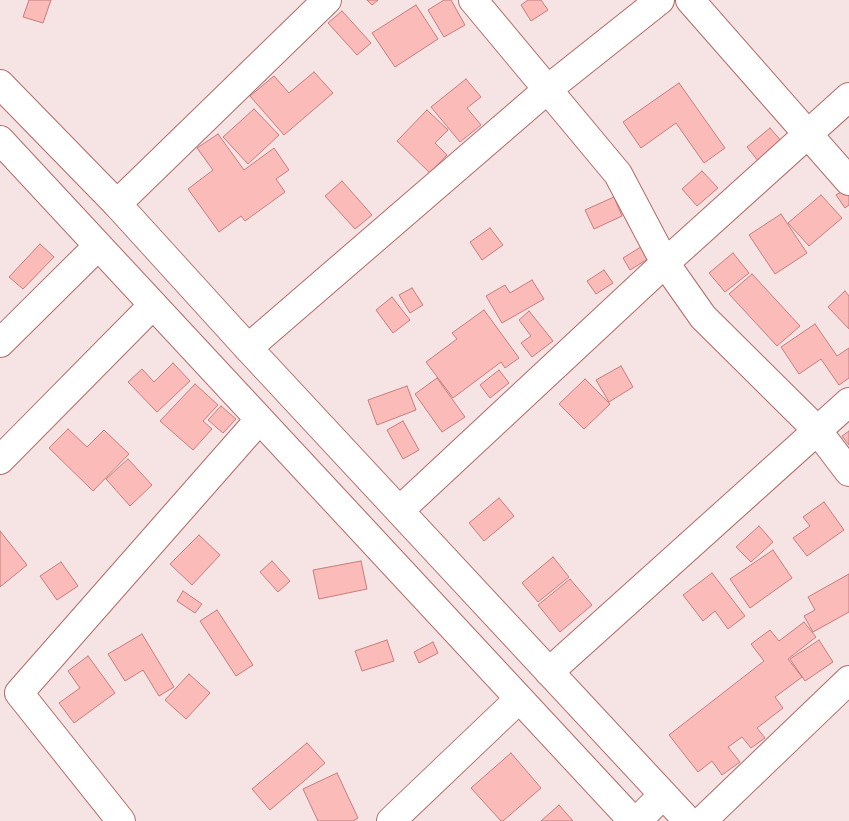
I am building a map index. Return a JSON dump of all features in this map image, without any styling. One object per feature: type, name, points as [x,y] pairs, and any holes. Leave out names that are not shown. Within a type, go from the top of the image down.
[{"type":"street","points":[[117,204],[328,0]]},
{"type":"street","points":[[473,0],[618,174],[665,263],[703,317],[817,430],[849,472]]},
{"type":"street","points":[[248,348],[548,90],[660,0]]},
{"type":"street","points":[[690,0],[849,181]]},
{"type":"street","points":[[0,84],[117,204],[248,348],[688,821]]},
{"type":"street","points":[[400,510],[665,263],[849,97]]},
{"type":"street","points":[[0,140],[632,821]]},
{"type":"street","points":[[0,343],[98,246]]},
{"type":"street","points":[[0,460],[153,306]]},
{"type":"street","points":[[548,672],[849,402]]},
{"type":"street","points":[[121,821],[19,693],[259,420]]},
{"type":"street","points":[[702,821],[845,693]]},
{"type":"street","points":[[391,821],[519,699]]},
{"type":"street","points":[[637,821],[663,795]]},
{"type":"building","points":[[29,0],[51,0],[43,23],[23,17]]},
{"type":"building","points":[[367,0],[378,0],[372,5]]},
{"type":"building","points":[[444,0],[451,0],[465,25],[444,37],[428,10]]},
{"type":"building","points":[[528,0],[541,0],[548,10],[531,21],[521,5]]},
{"type":"building","points":[[416,5],[438,39],[395,67],[372,33]]},
{"type":"building","points":[[342,11],[371,43],[357,55],[328,23]]},
{"type":"building","points":[[314,72],[333,93],[284,135],[250,96],[274,76],[289,93]]},
{"type":"building","points":[[466,79],[481,97],[467,108],[481,125],[460,142],[431,107]]},
{"type":"building","points":[[679,83],[725,148],[704,163],[676,123],[641,148],[623,122]]},
{"type":"building","points":[[254,109],[279,135],[248,164],[223,137]]},
{"type":"building","points":[[427,110],[448,130],[435,143],[447,155],[430,173],[397,141]]},
{"type":"building","points":[[770,128],[782,142],[759,162],[747,147]]},
{"type":"building","points":[[218,134],[244,170],[274,148],[289,170],[276,179],[285,192],[245,221],[241,216],[219,232],[188,189],[213,170],[197,148]]},
{"type":"building","points":[[702,171],[718,188],[697,206],[682,189]]},
{"type":"building","points":[[342,181],[372,215],[355,229],[325,196]]},
{"type":"building","points":[[849,187],[849,205],[845,208],[836,195]]},
{"type":"building","points":[[821,195],[842,218],[809,246],[788,223]]},
{"type":"building","points":[[614,197],[622,216],[594,229],[585,210]]},
{"type":"building","points":[[781,214],[807,253],[775,274],[749,235]]},
{"type":"building","points":[[490,228],[503,245],[482,260],[470,242]]},
{"type":"building","points":[[40,244],[54,257],[23,289],[9,277]]},
{"type":"building","points":[[644,245],[651,257],[630,270],[623,258]]},
{"type":"building","points":[[733,253],[749,273],[725,292],[709,273]]},
{"type":"building","points":[[604,270],[613,283],[596,294],[587,281]]},
{"type":"building","points":[[752,274],[800,326],[777,346],[729,294]]},
{"type":"building","points":[[532,280],[544,299],[502,323],[486,296],[505,285],[510,293]]},
{"type":"building","points":[[412,288],[423,305],[410,313],[399,295]]},
{"type":"building","points":[[845,291],[849,296],[849,329],[828,307]]},
{"type":"building","points":[[392,297],[410,320],[393,333],[376,310]]},
{"type":"building","points":[[484,310],[519,358],[505,368],[501,362],[453,398],[426,362],[457,339],[452,333]]},
{"type":"building","points":[[529,311],[553,341],[532,357],[521,343],[531,336],[519,320]]},
{"type":"building","points":[[815,324],[837,356],[849,348],[849,378],[839,385],[821,359],[799,374],[781,347]]},
{"type":"building","points":[[173,363],[190,381],[157,412],[128,382],[142,369],[154,382]]},
{"type":"building","points":[[621,366],[633,387],[609,402],[596,380]]},
{"type":"building","points":[[499,370],[509,383],[490,398],[480,385]]},
{"type":"building","points":[[437,378],[465,417],[442,432],[415,394]]},
{"type":"building","points":[[585,379],[610,404],[584,429],[559,404]]},
{"type":"building","points":[[195,384],[218,405],[203,421],[212,429],[193,450],[160,421]]},
{"type":"building","points":[[407,386],[416,410],[377,425],[368,400]]},
{"type":"building","points":[[221,406],[236,419],[223,433],[208,420]]},
{"type":"building","points":[[403,421],[419,450],[403,459],[387,430]]},
{"type":"building","points":[[68,429],[87,447],[104,430],[129,454],[93,491],[49,448]]},
{"type":"building","points":[[849,431],[849,445],[842,436]]},
{"type":"building","points":[[128,459],[152,485],[130,506],[106,479]]},
{"type":"building","points":[[499,498],[514,516],[484,541],[469,523]]},
{"type":"building","points":[[824,502],[844,530],[807,556],[793,538],[810,526],[803,517]]},
{"type":"building","points":[[759,526],[773,542],[751,562],[736,547]]},
{"type":"building","points":[[0,531],[27,565],[0,587]]},
{"type":"building","points":[[199,535],[220,555],[192,585],[170,564]]},
{"type":"building","points":[[773,550],[792,578],[750,608],[730,579]]},
{"type":"building","points":[[553,557],[569,577],[538,602],[522,583]]},
{"type":"building","points":[[272,561],[290,581],[278,592],[260,572]]},
{"type":"building","points":[[361,561],[367,589],[319,599],[313,570]]},
{"type":"building","points":[[61,562],[78,586],[57,600],[40,576]]},
{"type":"building","points":[[712,573],[745,616],[728,629],[715,611],[703,621],[683,595]]},
{"type":"building","points":[[849,574],[849,612],[813,632],[804,616],[815,610],[808,597]]},
{"type":"building","points":[[570,579],[592,605],[560,632],[538,605]]},
{"type":"building","points":[[183,591],[202,604],[195,613],[177,601]]},
{"type":"building","points":[[217,610],[253,665],[236,676],[200,621]]},
{"type":"building","points":[[804,622],[816,637],[788,659],[802,677],[775,697],[783,708],[757,728],[765,738],[751,748],[742,737],[728,747],[740,762],[722,775],[712,761],[698,772],[669,735],[764,661],[751,644],[770,630],[779,641]]},
{"type":"building","points":[[142,634],[174,687],[159,696],[143,670],[125,681],[108,654]]},
{"type":"building","points":[[387,640],[394,661],[362,671],[355,651]]},
{"type":"building","points":[[819,640],[833,662],[805,681],[790,659]]},
{"type":"building","points":[[433,642],[438,653],[419,663],[414,652]]},
{"type":"building","points":[[88,656],[115,693],[74,723],[59,703],[80,688],[68,671]]},
{"type":"building","points":[[189,674],[210,693],[186,719],[165,700]]},
{"type":"building","points":[[307,743],[325,763],[270,810],[252,789]]},
{"type":"building","points":[[511,753],[541,788],[501,821],[471,788]]},
{"type":"building","points":[[337,773],[358,818],[353,821],[318,821],[303,789]]},
{"type":"building","points":[[559,805],[573,821],[541,821]]}]
